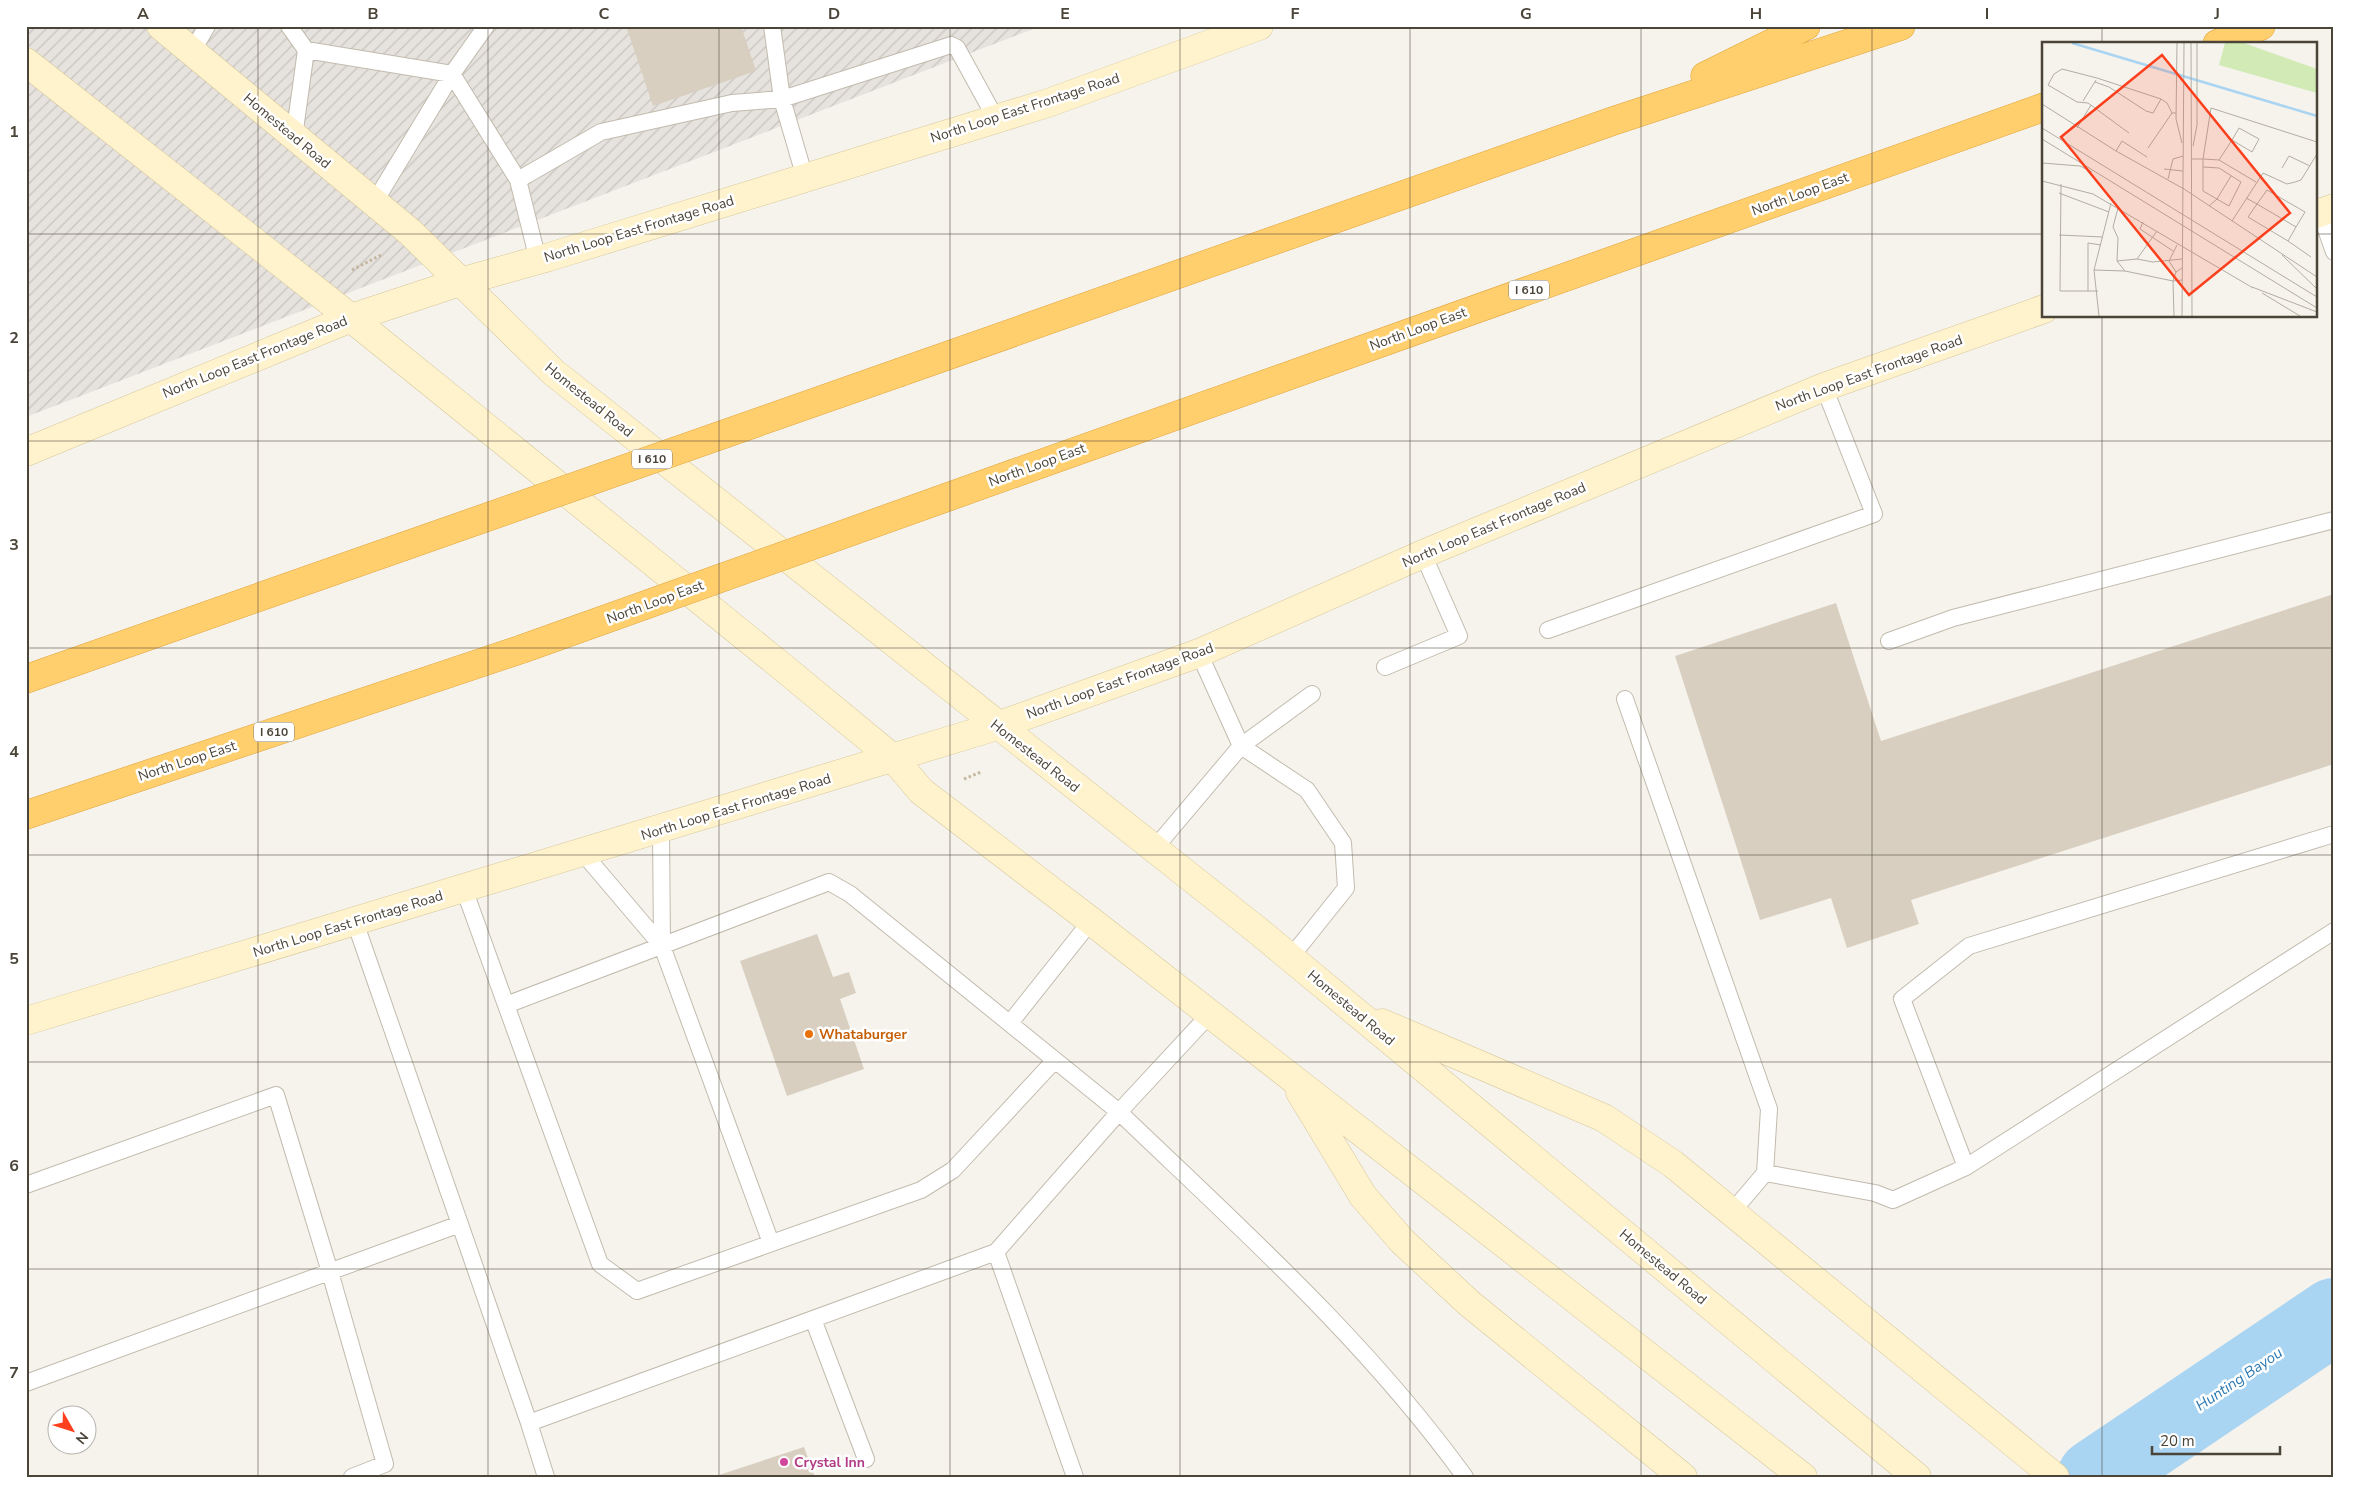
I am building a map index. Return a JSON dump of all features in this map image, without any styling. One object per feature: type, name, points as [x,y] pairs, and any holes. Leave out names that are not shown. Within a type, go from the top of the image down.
[{"type":"highway","points":[[1614,121],[1806,26]]},
{"type":"highway","name":"I 610","points":[[26,679],[1614,121],[1901,26]]},
{"type":"highway","points":[[2222,42],[2261,26]]},
{"type":"highway","name":"North Loop East","points":[[26,815],[522,649],[2042,107]]},
{"type":"main road","name":"Homestead Road","points":[[161,26],[410,232],[553,372],[1290,958],[1916,1477]]},
{"type":"main road","name":"North Loop East Frontage Road","points":[[26,452],[351,318],[460,282],[538,260],[1048,103],[1259,26]]},
{"type":"main road","points":[[26,62],[351,318],[894,759],[921,791],[1091,921],[1803,1477]]},
{"type":"main road","name":"North Loop East Frontage Road","points":[[26,1021],[894,759],[997,726],[1199,653],[1423,554],[1824,387],[2042,311]]},
{"type":"main road","points":[[1356,1012],[1604,1118],[1674,1164],[2055,1477]]},
{"type":"main road","points":[[1292,1078],[1363,1196],[1402,1240],[1470,1304],[1683,1477]]},
{"type":"lane","points":[[192,52],[207,26]]},
{"type":"lane","points":[[289,26],[306,50],[294,137]]},
{"type":"lane","points":[[374,203],[452,74],[486,26]]},
{"type":"lane","points":[[772,26],[782,98],[805,178]]},
{"type":"lane","points":[[518,180],[601,132],[732,103],[782,98],[951,45],[957,48],[996,119]]},
{"type":"lane","points":[[306,50],[452,74],[518,180],[538,260]]},
{"type":"lane","points":[[2323,211],[2334,252]]},
{"type":"lane","points":[[1548,630],[1874,514],[1824,387]]},
{"type":"lane","points":[[1888,641],[1953,618],[2334,520]]},
{"type":"lane","points":[[1386,667],[1458,636],[1423,554]]},
{"type":"lane","points":[[1199,653],[1241,746],[1307,790],[1343,843],[1346,888],[1290,958]]},
{"type":"lane","points":[[1154,849],[1241,746],[1312,694]]},
{"type":"lane","points":[[1625,699],[1769,1108],[1765,1173],[1732,1212]]},
{"type":"lane","points":[[661,829],[662,946],[771,1243]]},
{"type":"lane","points":[[1966,1167],[1902,1000],[1969,946],[2334,834]]},
{"type":"lane","points":[[583,853],[662,946]]},
{"type":"lane","points":[[506,1004],[829,882],[850,894],[1119,1112],[1266,1252],[1337,1324],[1432,1432],[1465,1477]]},
{"type":"lane","points":[[464,889],[600,1264],[637,1291],[921,1190],[953,1170],[1055,1060]]},
{"type":"lane","points":[[1010,1023],[1091,921]]},
{"type":"lane","points":[[355,922],[546,1477]]},
{"type":"lane","points":[[1765,1173],[1875,1193],[1893,1200],[1966,1167],[2334,931]]},
{"type":"lane","points":[[529,1423],[996,1252],[1119,1112],[1210,1014]]},
{"type":"lane","points":[[26,1185],[276,1095],[330,1272],[385,1464],[352,1477]]},
{"type":"lane","points":[[26,1383],[460,1224]]},
{"type":"lane","points":[[996,1252],[1075,1477]]},
{"type":"lane","points":[[813,1319],[866,1459]]},
{"type":"path","points":[[352,270],[383,254]]},
{"type":"path","points":[[956,782],[982,771]]},
{"type":"shaded area","points":[[26,26],[1041,26],[26,417]]},
{"type":"building","points":[[626,26],[741,26],[756,71],[653,106]]},
{"type":"building","points":[[2334,594],[2334,764],[1911,900],[1919,924],[1847,948],[1831,898],[1760,920],[1675,656],[1836,603],[1881,741]]},
{"type":"building","name":"Whataburger","points":[[817,934],[833,977],[849,972],[856,993],[840,999],[864,1069],[787,1096],[740,961]]},
{"type":"building","name":"Crystal Inn","points":[[804,1447],[815,1477],[716,1477],[716,1476]]},
{"type":"waterway","name":"Hunting Bayou","points":[[2095,1477],[2334,1316]]},
{"type":"place","name":"Whataburger","points":[[809,1034]]},
{"type":"place","name":"Crystal Inn","points":[[784,1462]]}]
